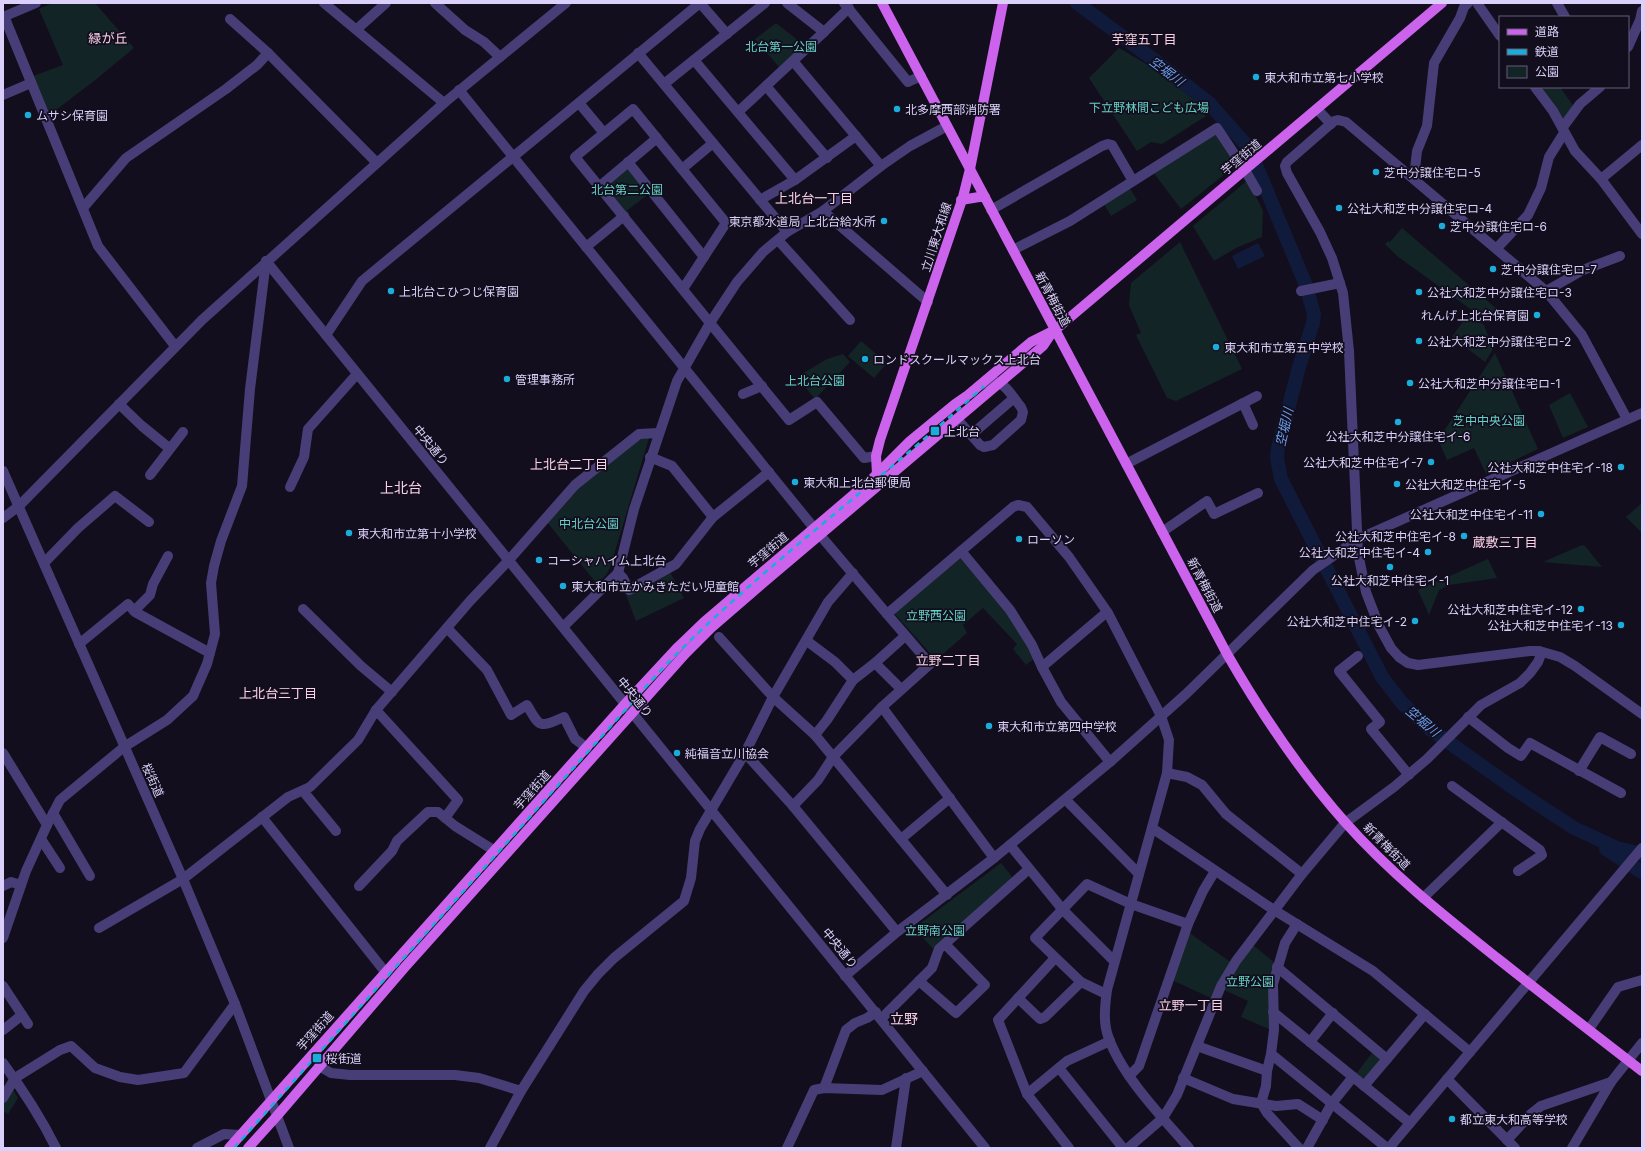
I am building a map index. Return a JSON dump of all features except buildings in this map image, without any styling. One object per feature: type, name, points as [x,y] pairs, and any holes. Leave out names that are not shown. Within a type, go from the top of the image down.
[{"type":"main road","name":"新青梅街道","points":[[882,3],[1227,654],[1250,694],[1279,739],[1345,822],[1392,870],[1423,898],[1642,1071]]},
{"type":"main road","name":"立川東大和線","points":[[880,477],[876,456],[880,440],[928,302],[970,169],[1003,3]]},
{"type":"main road","name":"芋窪街道","points":[[880,477],[910,441],[982,384],[1031,342],[1054,330],[1442,3]]},
{"type":"main road","points":[[961,200],[985,197]]},
{"type":"main road","name":"芋窪街道","points":[[229,1148],[625,704],[704,622],[817,531],[880,477],[957,419],[1043,346],[1054,330]]},
{"type":"main road","name":"芋窪街道","points":[[248,1148],[404,967],[686,653],[711,628],[817,531]]},
{"type":"street","points":[[36,3],[4,16],[31,83],[98,246],[175,346]]},
{"type":"street","points":[[324,3],[444,103]]},
{"type":"street","points":[[357,29],[386,3]]},
{"type":"street","points":[[435,3],[465,30],[484,42],[500,57]]},
{"type":"street","points":[[3,518],[19,506],[175,346],[266,261],[459,90],[566,3]]},
{"type":"street","points":[[326,335],[362,282],[700,3],[727,34]]},
{"type":"street","points":[[664,84],[765,3]]},
{"type":"street","points":[[787,3],[824,32]]},
{"type":"street","points":[[1414,178],[1417,151],[1427,126],[1434,63],[1460,18],[1464,7],[1468,3]]},
{"type":"street","points":[[1477,3],[1499,35]]},
{"type":"street","points":[[1556,3],[1564,16]]},
{"type":"street","points":[[738,112],[824,32],[847,6],[908,82],[920,76]]},
{"type":"street","points":[[1629,45],[1640,20],[1642,11]]},
{"type":"street","points":[[230,19],[268,54],[376,163]]},
{"type":"street","points":[[638,53],[787,232]]},
{"type":"street","points":[[83,208],[126,158],[226,89],[257,65],[268,54]]},
{"type":"street","points":[[694,60],[795,180]]},
{"type":"street","points":[[793,61],[881,166]]},
{"type":"street","points":[[3,95],[31,83]]},
{"type":"street","points":[[766,86],[827,158]]},
{"type":"street","points":[[1536,88],[1553,111],[1575,151],[1601,179],[1642,234]]},
{"type":"street","points":[[1496,248],[1528,215],[1541,188],[1549,157],[1563,130],[1580,104],[1599,88]]},
{"type":"street","points":[[459,90],[817,531],[930,664],[882,706],[833,757],[818,780],[793,806]]},
{"type":"street","points":[[579,103],[604,133]]},
{"type":"street","points":[[683,289],[726,223],[633,109],[575,157],[789,420],[817,402],[864,458],[876,456]]},
{"type":"street","points":[[1317,109],[1331,124]]},
{"type":"street","points":[[1627,419],[1582,335],[1546,291],[1346,122],[1338,120],[1331,124],[1290,159],[1285,166],[1287,173],[1320,232],[1332,258],[1340,283],[1349,351],[1358,553],[1366,592],[1372,609],[1391,648],[1399,657],[1408,663],[1427,664],[1539,651],[1560,657],[1575,666],[1642,714]]},
{"type":"street","points":[[563,627],[618,573],[634,509],[658,433],[677,381],[710,323],[737,282],[763,252],[787,232],[823,211],[881,166],[910,146],[947,126]]},
{"type":"street","points":[[1013,250],[1070,221],[1217,128],[1248,168],[1257,191]]},
{"type":"street","points":[[760,200],[795,180],[856,136]]},
{"type":"street","points":[[600,186],[657,138]]},
{"type":"street","points":[[682,169],[713,143]]},
{"type":"street","points":[[991,210],[1102,146],[1108,144],[1112,145],[1133,181]]},
{"type":"street","points":[[1601,179],[1642,145]]},
{"type":"street","points":[[628,162],[704,256]]},
{"type":"street","points":[[823,211],[928,302]]},
{"type":"street","points":[[586,247],[624,216]]},
{"type":"street","points":[[778,240],[850,320]]},
{"type":"street","points":[[1546,291],[1583,270],[1620,256]]},
{"type":"street","points":[[3,938],[21,885],[41,838],[60,800],[124,747],[167,720],[193,696],[207,664],[215,634],[211,583],[221,541],[242,486],[250,389],[266,261]]},
{"type":"street","name":"中央通り","points":[[266,261],[985,1148]]},
{"type":"street","points":[[1300,292],[1340,283]]},
{"type":"street","points":[[290,487],[304,456],[308,430],[357,374]]},
{"type":"street","points":[[957,419],[980,445],[984,447],[993,445],[1021,420],[1023,417],[1021,407],[1000,382],[992,380],[982,384]]},
{"type":"street","points":[[743,394],[762,386]]},
{"type":"street","points":[[1126,464],[1256,396]]},
{"type":"street","points":[[971,435],[1014,398]]},
{"type":"street","points":[[1242,403],[1253,426]]},
{"type":"street","points":[[119,404],[142,426],[170,448]]},
{"type":"street","points":[[845,976],[898,932],[1066,800],[1110,762],[1227,654],[1313,570],[1329,558],[1358,539],[1642,413]]},
{"type":"street","points":[[150,475],[182,432]]},
{"type":"street","points":[[99,928],[183,879],[288,797],[310,788],[358,740],[376,710],[470,601],[509,560],[575,485],[639,434],[658,433]]},
{"type":"street","points":[[650,457],[672,466],[713,517]]},
{"type":"street","name":"桜街道","points":[[3,471],[183,879],[235,1004],[272,1099],[276,1117],[289,1148]]},
{"type":"street","points":[[618,573],[623,578],[629,590],[676,564],[713,517],[769,472]]},
{"type":"street","points":[[1162,532],[1207,501],[1214,514],[1258,493]]},
{"type":"street","points":[[44,563],[78,528],[116,496],[149,522]]},
{"type":"street","points":[[887,614],[1013,507],[1023,506],[1029,510],[1069,557],[1107,612],[1161,716],[1169,740],[1167,773],[1106,994],[1104,1013],[1107,1035],[1124,1070],[1189,1148]]},
{"type":"street","points":[[961,551],[1010,610],[1022,627],[1053,688],[1070,715],[1110,762]]},
{"type":"street","points":[[134,611],[150,595],[153,584],[168,556]]},
{"type":"street","points":[[490,1148],[521,1091],[584,991],[614,958],[684,901],[691,878],[695,841],[700,829],[745,753],[774,697],[828,602],[853,573]]},
{"type":"street","points":[[79,644],[128,604],[134,611],[210,652]]},
{"type":"street","points":[[303,608],[361,666],[392,692]]},
{"type":"street","points":[[1042,667],[1107,612]]},
{"type":"street","points":[[447,628],[487,670],[511,715],[527,705],[537,722],[542,725],[564,717],[575,739],[587,748]]},
{"type":"street","points":[[815,735],[827,720],[853,680],[875,663],[905,636]]},
{"type":"street","points":[[719,637],[774,697],[815,735],[947,895]]},
{"type":"street","points":[[807,641],[835,662],[853,680]]},
{"type":"street","points":[[1128,1148],[1163,1118],[1177,1095],[1221,986],[1236,961],[1302,874],[1345,822],[1409,775],[1438,749],[1481,705],[1520,683],[1538,662],[1540,657],[1539,651]]},
{"type":"street","points":[[1358,656],[1339,671],[1380,722],[1371,729],[1409,775]]},
{"type":"street","points":[[875,663],[901,689]]},
{"type":"street","points":[[882,706],[994,858]]},
{"type":"street","points":[[376,710],[458,800],[445,818]]},
{"type":"street","points":[[1468,717],[1508,748],[1521,756],[1530,743],[1621,793]]},
{"type":"street","points":[[1579,771],[1600,737],[1631,754]]},
{"type":"street","points":[[3,753],[47,825]]},
{"type":"street","points":[[745,753],[793,806],[898,932]]},
{"type":"street","points":[[1167,773],[1187,776],[1202,785],[1226,814],[1302,874]]},
{"type":"street","points":[[1452,786],[1540,850],[1542,855],[1518,871]]},
{"type":"street","points":[[303,791],[336,831]]},
{"type":"street","points":[[901,839],[950,798]]},
{"type":"street","points":[[1066,800],[1139,874]]},
{"type":"street","points":[[359,886],[392,851],[397,841],[428,812],[438,812],[455,826],[495,851]]},
{"type":"street","points":[[53,813],[90,876]]},
{"type":"street","points":[[262,817],[386,973]]},
{"type":"street","points":[[1423,898],[1502,822]]},
{"type":"street","points":[[1152,828],[1274,910],[1373,971],[1470,1052]]},
{"type":"street","points":[[41,838],[60,868]]},
{"type":"street","points":[[1010,845],[1063,910],[1114,961]]},
{"type":"street","points":[[1271,1054],[1388,1148],[1642,848]]},
{"type":"street","points":[[824,1088],[846,1030],[855,1023],[867,1018],[878,1016],[919,981],[932,968],[939,949],[1029,869]]},
{"type":"street","points":[[1129,1076],[1139,1066],[1188,924],[1203,890],[1215,871]]},
{"type":"street","points":[[3,886],[11,882],[21,885]]},
{"type":"street","points":[[1106,994],[1081,982],[1035,938],[1087,884],[1131,904],[1188,924]]},
{"type":"street","points":[[1297,924],[1285,943],[1273,984],[1274,1030],[1266,1086],[1261,1103],[1267,1114],[1299,1148]]},
{"type":"street","points":[[919,981],[956,1013],[985,986],[945,944]]},
{"type":"street","points":[[1055,958],[998,1020],[1026,1094],[1069,1148]]},
{"type":"street","points":[[1277,967],[1387,1059]]},
{"type":"street","points":[[1589,1029],[1618,987],[1642,980]]},
{"type":"street","points":[[1018,998],[1040,1019],[1045,1017],[1081,982]]},
{"type":"street","points":[[3,986],[28,1024]]},
{"type":"street","points":[[3,1098],[15,1078],[60,1050],[72,1046],[95,1068],[120,1077],[138,1080],[184,1073],[235,1004]]},
{"type":"street","points":[[1273,1012],[1410,1123]]},
{"type":"street","points":[[1310,1042],[1333,1013]]},
{"type":"street","points":[[1364,1086],[1425,1014]]},
{"type":"street","points":[[3,1030],[22,1015]]},
{"type":"street","points":[[1026,1094],[1067,1061],[1110,1041]]},
{"type":"street","points":[[1572,1148],[1612,1082],[1642,1043]]},
{"type":"street","points":[[1197,1046],[1267,1071]]},
{"type":"street","points":[[3,1063],[15,1078],[41,1119],[56,1148]]},
{"type":"street","points":[[319,1066],[331,1073],[350,1075],[418,1074],[463,1076],[479,1078],[521,1091]]},
{"type":"street","points":[[1059,1068],[1123,1148]]},
{"type":"street","points":[[787,1148],[814,1090],[824,1088],[882,1090],[924,1071]]},
{"type":"street","points":[[1306,1148],[1332,1103],[1353,1077]]},
{"type":"street","points":[[896,1148],[906,1078]]},
{"type":"street","points":[[1183,1078],[1233,1099],[1276,1106],[1298,1104],[1323,1120]]},
{"type":"street","points":[[1447,1079],[1515,1148]]},
{"type":"street","points":[[1507,1140],[1531,1114],[1541,1106],[1612,1082]]},
{"type":"street","points":[[197,1148],[224,1134],[240,1135]]},
{"type":"green space","points":[[52,3],[95,3],[134,48],[48,116],[33,76],[63,65],[39,9]]},
{"type":"green space","name":"北台第一公園","points":[[776,23],[804,45],[779,67],[755,39]]},
{"type":"green space","name":"下立野林間こども広場","points":[[1119,48],[1153,68],[1195,100],[1206,116],[1162,144],[1151,142],[1137,151],[1089,78]]},
{"type":"green space","points":[[1540,88],[1561,88],[1574,107],[1564,120]]},
{"type":"green space","points":[[1213,134],[1218,135],[1236,165],[1181,209],[1153,172]]},
{"type":"green space","name":"北台第二公園","points":[[628,166],[650,193],[625,212],[604,186]]},
{"type":"green space","points":[[1248,180],[1263,211],[1262,237],[1236,248],[1214,261],[1193,226]]},
{"type":"green space","points":[[1129,187],[1137,200],[1111,216],[1104,204]]},
{"type":"green space","points":[[1402,228],[1497,309],[1487,321],[1397,256],[1385,244],[1388,241],[1390,242]]},
{"type":"green space","points":[[1180,242],[1242,369],[1176,401],[1167,398],[1136,335],[1141,333],[1129,305],[1131,283]]},
{"type":"green space","points":[[1469,313],[1484,325],[1493,349],[1485,362],[1452,337]]},
{"type":"green space","points":[[861,341],[887,363],[874,378],[848,356]]},
{"type":"green space","name":"芝中中央公園","points":[[1495,353],[1538,449],[1486,474],[1474,448],[1447,460],[1438,440]]},
{"type":"green space","name":"上北台公園","points":[[843,354],[850,362],[815,399],[797,377],[827,359]]},
{"type":"green space","points":[[1570,393],[1588,427],[1563,438],[1549,405]]},
{"type":"green space","name":"中北台公園","points":[[642,436],[649,438],[610,568],[606,575],[597,584],[547,522],[578,488]]},
{"type":"green space","points":[[1642,503],[1642,533],[1626,517]]},
{"type":"green space","points":[[1582,545],[1585,546],[1602,567],[1543,562]]},
{"type":"green space","name":"立野西公園","points":[[960,558],[1019,626],[1035,658],[1026,665],[1013,649],[1017,644],[983,608],[963,625],[967,633],[936,660],[894,613]]},
{"type":"green space","points":[[1488,559],[1497,578],[1449,585],[1439,590],[1429,615],[1418,590]]},
{"type":"green space","points":[[670,572],[684,598],[636,621],[626,595]]},
{"type":"green space","name":"立野南公園","points":[[1001,863],[1013,878],[935,951],[914,928]]},
{"type":"green space","points":[[1188,932],[1232,963],[1213,999],[1172,980]]},
{"type":"green space","name":"立野公園","points":[[1253,945],[1275,963],[1271,1030],[1241,1017],[1248,1001],[1222,989]]},
{"type":"green space","points":[[1375,1049],[1386,1059],[1365,1083],[1356,1074]]},
{"type":"green space","points":[[10,1085],[18,1098],[8,1114],[3,1111],[3,1097]]},
{"type":"water","points":[[1258,243],[1265,256],[1238,269],[1232,256]]},
{"type":"waterway","name":"空堀川","points":[[1077,3],[1161,65],[1209,103],[1249,148],[1305,283],[1314,314],[1313,323],[1299,367],[1278,448],[1277,458],[1281,479],[1382,677],[1402,703],[1430,729],[1519,792],[1574,828],[1617,848],[1642,854]]},
{"type":"waterway","name":"空堀川","points":[[1606,849],[1642,872]]},
{"type":"railway","points":[[234,1148],[661,670],[738,596],[903,457],[984,386]]},
{"type":"place","name":"東大和市立第七小学校","points":[[1256,77]]},
{"type":"place","name":"北多摩西部消防署","points":[[897,109]]},
{"type":"place","name":"ムサシ保育園","points":[[28,115]]},
{"type":"place","name":"芝中分譲住宅ロ-5","points":[[1376,172]]},
{"type":"place","name":"公社大和芝中分譲住宅ロ-4","points":[[1339,208]]},
{"type":"place","name":"東京都水道局 上北台給水所","points":[[884,221]]},
{"type":"place","name":"芝中分譲住宅ロ-6","points":[[1442,226]]},
{"type":"place","name":"芝中分譲住宅ロ-7","points":[[1493,269]]},
{"type":"place","name":"上北台こひつじ保育園","points":[[391,291]]},
{"type":"place","name":"公社大和芝中分譲住宅ロ-3","points":[[1419,292]]},
{"type":"place","name":"れんげ上北台保育園","points":[[1537,315]]},
{"type":"place","name":"公社大和芝中分譲住宅ロ-2","points":[[1419,341]]},
{"type":"place","name":"東大和市立第五中学校","points":[[1216,347]]},
{"type":"place","name":"ロンドスクールマックス上北台","points":[[865,359]]},
{"type":"place","name":"管理事務所","points":[[507,379]]},
{"type":"place","name":"公社大和芝中分譲住宅ロ-1","points":[[1410,383]]},
{"type":"place","name":"公社大和芝中分譲住宅イ-6","points":[[1398,422]]},
{"type":"place","name":"上北台","points":[[935,431]]},
{"type":"place","name":"公社大和芝中住宅イ-7","points":[[1431,462]]},
{"type":"place","name":"公社大和芝中住宅イ-18","points":[[1621,467]]},
{"type":"place","name":"東大和上北台郵便局","points":[[795,482]]},
{"type":"place","name":"公社大和芝中住宅イ-5","points":[[1397,484]]},
{"type":"place","name":"公社大和芝中住宅イ-11","points":[[1541,514]]},
{"type":"place","name":"東大和市立第十小学校","points":[[349,533]]},
{"type":"place","name":"公社大和芝中住宅イ-8","points":[[1464,536]]},
{"type":"place","name":"ローソン","points":[[1019,539]]},
{"type":"place","name":"公社大和芝中住宅イ-4","points":[[1428,552]]},
{"type":"place","name":"コーシャハイム上北台","points":[[539,560]]},
{"type":"place","name":"公社大和芝中住宅イ-1","points":[[1390,567]]},
{"type":"place","name":"東大和市立かみきただい児童館","points":[[563,586]]},
{"type":"place","name":"公社大和芝中住宅イ-12","points":[[1581,609]]},
{"type":"place","name":"公社大和芝中住宅イ-2","points":[[1415,621]]},
{"type":"place","name":"公社大和芝中住宅イ-13","points":[[1621,625]]},
{"type":"place","name":"東大和市立第四中学校","points":[[989,726]]},
{"type":"place","name":"純福音立川協会","points":[[677,753]]},
{"type":"place","name":"桜街道","points":[[317,1058]]},
{"type":"place","name":"都立東大和高等学校","points":[[1452,1119]]},
{"type":"district","name":"緑が丘","points":[[108,38]]},
{"type":"district","name":"芋窪五丁目","points":[[1144,39]]},
{"type":"district","name":"上北台一丁目","points":[[814,198]]},
{"type":"district","name":"上北台二丁目","points":[[569,464]]},
{"type":"district","name":"上北台","points":[[401,487]]},
{"type":"district","name":"蔵敷三丁目","points":[[1505,542]]},
{"type":"district","name":"立野二丁目","points":[[948,660]]},
{"type":"district","name":"上北台三丁目","points":[[278,693]]},
{"type":"district","name":"立野一丁目","points":[[1191,1005]]},
{"type":"district","name":"立野","points":[[904,1018]]}]
